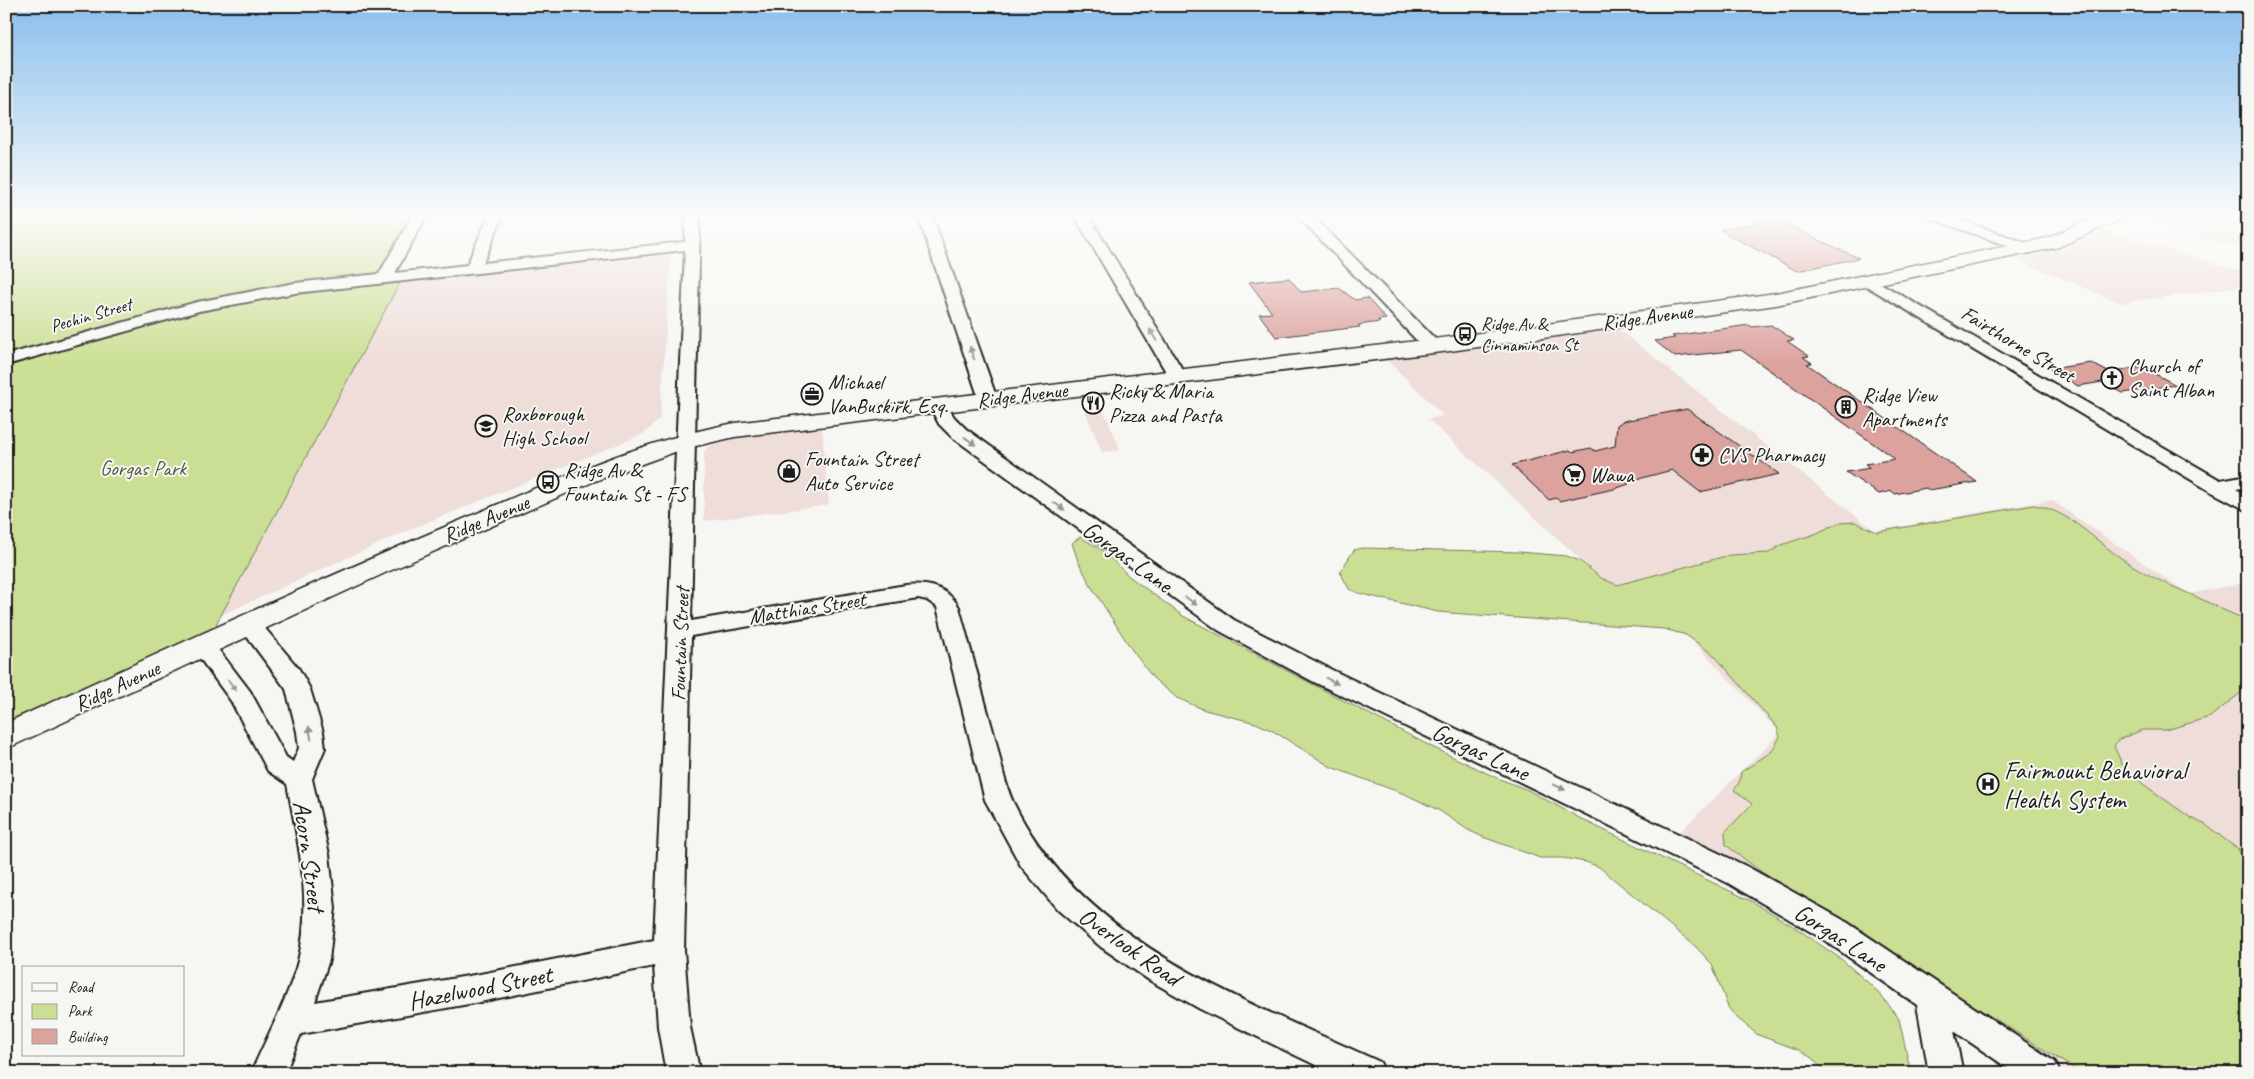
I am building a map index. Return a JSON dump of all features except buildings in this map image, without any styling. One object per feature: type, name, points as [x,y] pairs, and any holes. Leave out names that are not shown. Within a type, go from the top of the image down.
[{"type":"main road","name":"Ridge Avenue","points":[[6,737],[442,538],[631,459],[686,439],[735,430],[1432,346],[1748,303],[1945,265]]},
{"type":"street","points":[[385,277],[392,265]]},
{"type":"street","name":"Pechin Street","points":[[6,360],[221,302],[295,288],[498,265]]},
{"type":"street","name":"Fountain Street","points":[[683,1073],[677,1051],[672,1009],[669,950],[692,265]]},
{"type":"street","points":[[942,265],[988,399]]},
{"type":"street","points":[[1111,265],[1178,377]]},
{"type":"street","points":[[1353,265],[1432,346]]},
{"type":"street","name":"Fairthorne Street","points":[[1868,281],[2248,505]]},
{"type":"street","name":"Gorgas Lane","points":[[938,406],[946,420],[959,433],[1193,603],[1233,629],[1323,676],[1657,834],[1738,875],[1834,930],[2044,1073]]},
{"type":"street","points":[[2217,487],[2248,481]]},
{"type":"street","name":"Matthias Street","points":[[681,630],[906,592],[916,591],[933,594]]},
{"type":"street","name":"Overlook Road","points":[[933,594],[945,600],[948,607],[1001,807],[1026,849],[1060,893],[1097,928],[1162,972],[1368,1073]]},
{"type":"street","name":"Acorn Street","points":[[250,625],[277,657],[298,689],[312,748],[300,779],[315,854],[320,908],[314,960],[291,1021],[268,1073]]},
{"type":"street","name":"Acorn Street","points":[[203,646],[241,697],[277,764],[300,779]]},
{"type":"street","name":"Hazelwood Street","points":[[291,1021],[480,988],[669,950]]},
{"type":"street","points":[[1932,997],[1946,1073]]},
{"type":"shaded area","name":"Roxborough High School","points":[[538,265],[670,265],[660,419],[643,434],[411,529],[221,615],[402,279]]},
{"type":"shaded area","points":[[2030,265],[2222,265],[2248,273],[2248,285],[2121,303]]},
{"type":"shaded area","name":"Fairmount Behavioral Health System","points":[[1618,329],[1875,531],[2051,500],[2189,594],[2248,582],[2248,1073],[2068,1073],[1952,995],[1727,859],[1678,834],[1780,733],[1672,619],[1643,617],[1428,419],[1444,416],[1386,359]]},
{"type":"shaded area","points":[[1096,394],[1120,450],[1102,452],[1079,396]]},
{"type":"shaded area","points":[[822,428],[829,505],[704,521],[704,452],[708,446],[739,438]]},
{"type":"green space","points":[[6,265],[382,265],[379,271],[375,273],[307,282],[6,355]]},
{"type":"green space","name":"Gorgas Park","points":[[402,279],[213,630],[6,724],[6,363],[210,308],[309,290]]},
{"type":"green space","name":"Fairmount Behavioral Health System","points":[[2034,505],[2047,508],[2071,520],[2142,571],[2248,620],[2248,689],[2210,717],[2166,730],[2142,730],[2118,740],[2114,746],[2122,764],[2143,784],[2191,818],[2206,825],[2239,850],[2248,870],[2248,1073],[2081,1073],[1763,873],[1726,845],[1725,832],[1752,804],[1734,790],[1739,783],[1741,772],[1771,752],[1780,737],[1777,727],[1714,655],[1686,635],[1664,629],[1438,612],[1358,593],[1349,589],[1340,572],[1354,550],[1362,548],[1519,552],[1567,556],[1580,561],[1601,578],[1617,585],[1730,555],[1769,553],[1781,545],[1815,534],[1838,523],[1855,522],[1877,532]]},
{"type":"green space","points":[[1080,537],[1102,550],[1130,577],[1183,616],[1430,746],[1497,778],[1528,790],[1585,821],[1753,902],[1796,928],[1841,959],[1873,987],[1891,1008],[1899,1019],[1911,1073],[1826,1073],[1812,1058],[1799,1050],[1758,1035],[1736,1017],[1728,1007],[1712,964],[1695,946],[1599,867],[1586,862],[1563,858],[1540,858],[1483,837],[1468,830],[1440,811],[1407,795],[1331,767],[1273,731],[1256,723],[1205,710],[1177,698],[1153,678],[1132,650],[1091,586],[1078,561],[1072,543]]},
{"type":"place","name":"Ridge Av & Cinnaminson St","points":[[1465,334]]},
{"type":"place","name":"Church of Saint Alban","points":[[2112,378]]},
{"type":"place","name":"Michael VanBuskirk, Esq.","points":[[812,394]]},
{"type":"place","name":"Ricky & Maria Pizza and Pasta","points":[[1093,403]]},
{"type":"place","name":"Ridge View Apartments","points":[[1846,407]]},
{"type":"place","name":"Roxborough High School","points":[[486,426]]},
{"type":"place","name":"CVS Pharmacy","points":[[1702,455]]},
{"type":"place","name":"Fountain Street Auto Service","points":[[789,471]]},
{"type":"place","name":"Wawa","points":[[1574,475]]},
{"type":"place","name":"Ridge Av & Fountain St - FS","points":[[548,482]]},
{"type":"place","name":"Fairmount Behavioral Health System","points":[[1988,784]]}]
